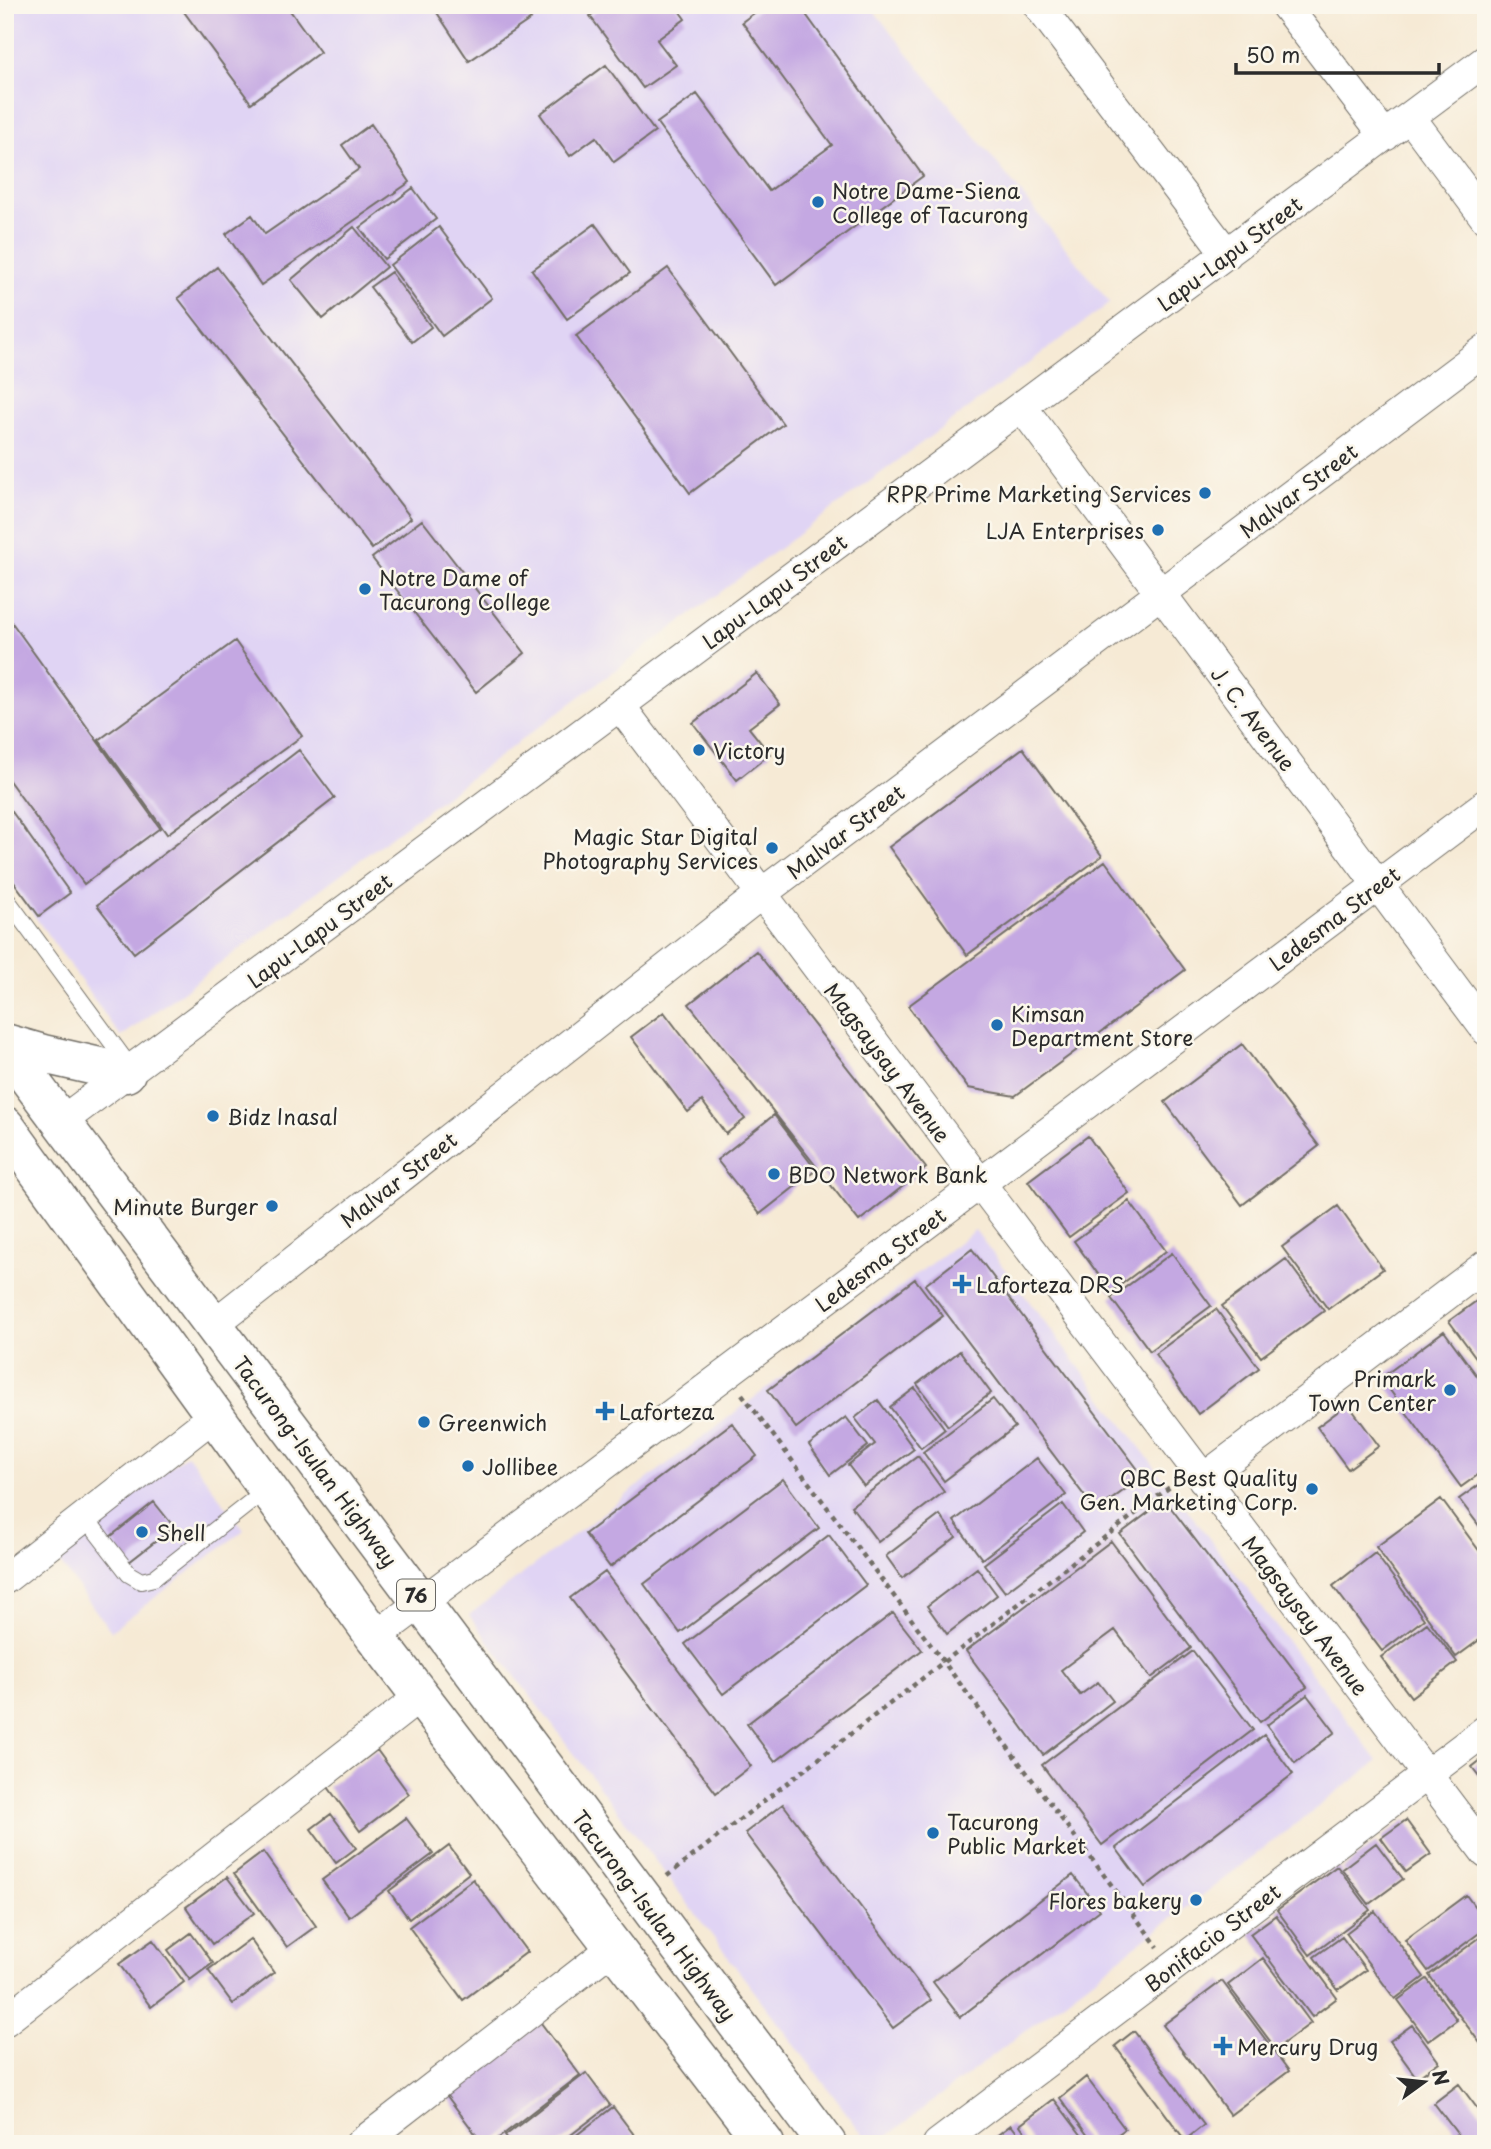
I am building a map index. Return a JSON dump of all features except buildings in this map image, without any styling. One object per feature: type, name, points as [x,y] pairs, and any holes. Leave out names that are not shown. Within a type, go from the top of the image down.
[{"type":"highway","points":[[5,1045],[129,1071]]},
{"type":"highway","name":"Tacurong-Isulan Highway","points":[[5,1045],[827,2144]]},
{"type":"highway","points":[[5,1126],[375,1637],[765,2144]]},
{"type":"street","points":[[1038,5],[1227,254]]},
{"type":"street","points":[[1285,5],[1385,136]]},
{"type":"street","name":"Lapu-Lapu Street","points":[[62,1121],[1486,61]]},
{"type":"street","points":[[1410,117],[1486,219]]},
{"type":"street","name":"Malvar Street","points":[[214,1324],[761,894],[1486,349]]},
{"type":"street","name":"J. C. Avenue","points":[[1022,407],[1486,1030]]},
{"type":"street","name":"Magsaysay Avenue","points":[[620,706],[1486,1853]]},
{"type":"street","name":"Ledesma Street","points":[[375,1637],[1486,804]]},
{"type":"street","points":[[1199,1473],[1486,1265]]},
{"type":"street","points":[[5,1579],[215,1415]]},
{"type":"street","points":[[5,2021],[421,1696]]},
{"type":"street","name":"Bonifacio Street","points":[[938,2144],[1486,1730]]},
{"type":"street","points":[[360,2144],[614,1947]]},
{"type":"lane","points":[[5,897],[129,1071]]},
{"type":"lane","points":[[85,1517],[129,1574],[141,1581],[154,1578],[267,1489]]},
{"type":"path","points":[[727,1374],[1173,1966]]},
{"type":"path","points":[[641,1896],[944,1662],[1199,1473]]},
{"type":"shaded area","name":"Notre Dame of Tacurong College","points":[[5,5],[869,5],[1110,303],[121,1037],[5,875]]},
{"type":"shaded area","points":[[975,1230],[1378,1761],[877,2144],[870,2144],[469,1615]]},
{"type":"shaded area","points":[[187,1454],[244,1530],[111,1631],[54,1555]]},
{"type":"place","name":"Notre Dame-Siena College of Tacurong","points":[[818,202]]},
{"type":"place","name":"RPR Prime Marketing Services","points":[[1205,493]]},
{"type":"place","name":"LJA Enterprises","points":[[1158,530]]},
{"type":"place","name":"Notre Dame of Tacurong College","points":[[365,589]]},
{"type":"place","name":"Victory","points":[[699,750]]},
{"type":"place","name":"Magic Star Digital Photography Services","points":[[772,848]]},
{"type":"place","name":"Kimsan Department Store","points":[[997,1025]]},
{"type":"place","name":"Bidz Inasal","points":[[213,1116]]},
{"type":"place","name":"BDO Network Bank","points":[[774,1174]]},
{"type":"place","name":"Minute Burger","points":[[272,1206]]},
{"type":"place","name":"Laforteza DRS","points":[[962,1284]]},
{"type":"place","name":"Primark Town Center","points":[[1450,1390]]},
{"type":"place","name":"Laforteza","points":[[605,1411]]},
{"type":"place","name":"Greenwich","points":[[424,1422]]},
{"type":"place","name":"Jollibee","points":[[468,1466]]},
{"type":"place","name":"QBC Best Quality Gen. Marketing Corp.","points":[[1312,1489]]},
{"type":"place","name":"Shell","points":[[142,1532]]},
{"type":"place","name":"Tacurong Public Market","points":[[933,1833]]},
{"type":"place","name":"Flores bakery","points":[[1196,1900]]},
{"type":"place","name":"Mercury Drug","points":[[1223,2046]]}]
